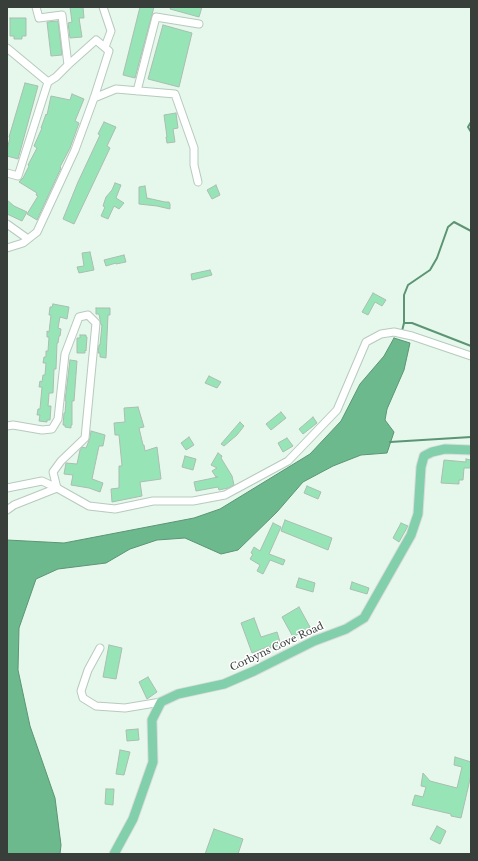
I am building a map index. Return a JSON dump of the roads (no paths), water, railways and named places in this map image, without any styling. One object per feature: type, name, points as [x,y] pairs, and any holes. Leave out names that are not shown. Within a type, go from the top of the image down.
[{"type":"main road","name":"Corbyns Cove Road","points":[[161,702],[178,694],[224,684],[254,671],[314,640],[346,629],[364,618],[411,535],[418,514],[421,467],[424,456],[444,449],[471,450]]},
{"type":"main road","points":[[114,854],[133,819],[153,762],[152,720],[161,702]]},
{"type":"street","points":[[36,7],[39,18],[62,14],[68,65]]},
{"type":"street","points":[[103,7],[111,31],[106,47]]},
{"type":"street","points":[[137,91],[156,17],[199,24]]},
{"type":"street","points":[[7,173],[18,176],[48,82],[56,77],[96,40],[106,47],[109,51],[75,150],[38,232],[23,243],[7,248]]},
{"type":"street","points":[[7,48],[48,82]]},
{"type":"street","points":[[94,98],[116,89],[175,94],[194,148],[194,165],[198,182]]},
{"type":"street","points":[[7,224],[28,240]]},
{"type":"street","points":[[7,426],[13,425],[42,430],[52,429],[58,419],[64,354],[79,317],[88,315],[96,323],[85,438],[61,461],[53,472],[57,488]]},
{"type":"street","points":[[7,488],[42,481],[89,506],[115,509],[153,501],[193,501],[225,496],[288,461],[337,410],[366,342],[381,334],[394,332],[412,336],[471,356]]},
{"type":"street","points":[[7,510],[14,505],[57,488]]},
{"type":"street","points":[[100,648],[88,670],[81,691],[83,698],[96,706],[124,708],[161,702]]},
{"type":"waterway","points":[[471,122],[468,127],[471,132]]},
{"type":"waterway","points":[[404,323],[404,295],[408,285],[430,270],[437,258],[448,227],[454,222],[471,231]]},
{"type":"waterway","points":[[402,331],[404,323],[412,323],[471,346]]},
{"type":"waterway","points":[[390,442],[471,437]]}]
